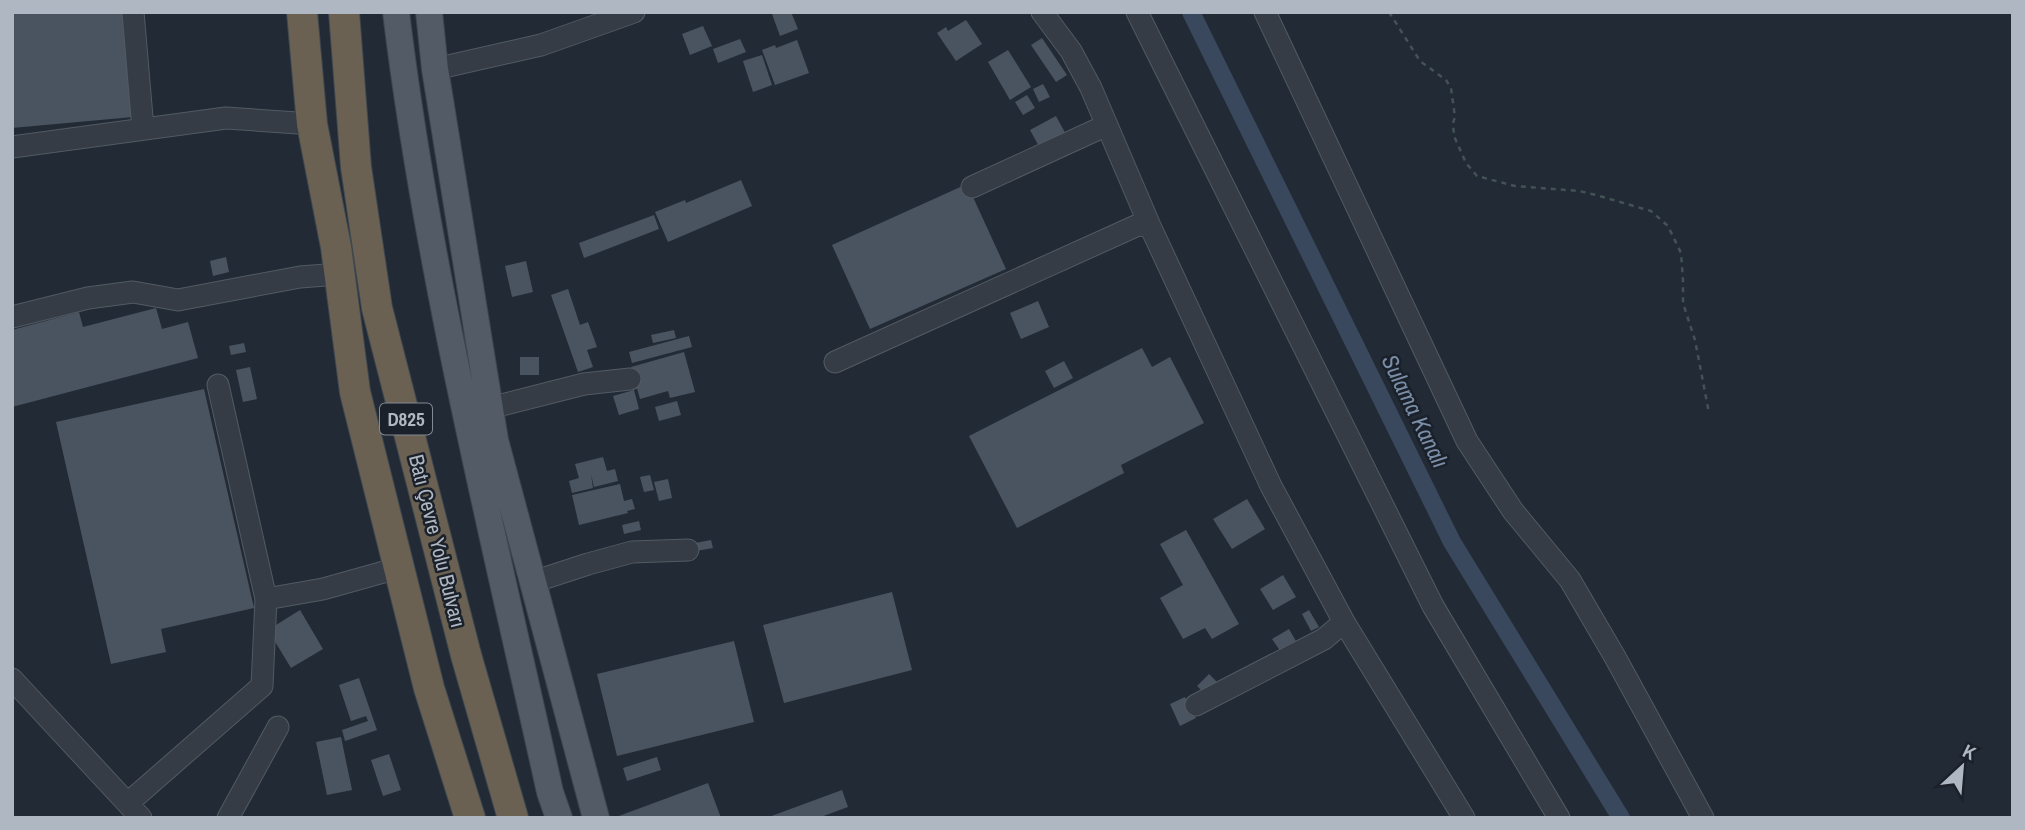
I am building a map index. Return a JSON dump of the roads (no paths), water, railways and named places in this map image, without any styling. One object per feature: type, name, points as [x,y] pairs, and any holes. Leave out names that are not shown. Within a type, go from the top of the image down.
[{"type":"highway","name":"Batı Çevre Yolu Bulvarı","points":[[302,12],[312,124],[340,274],[355,392],[429,688],[470,818]]},
{"type":"highway","name":"Batı Çevre Yolu Bulvarı","points":[[344,12],[356,167],[377,308],[466,655],[513,818]]},
{"type":"main road","points":[[396,12],[406,91],[453,355],[550,792],[559,818]]},
{"type":"main road","points":[[429,12],[435,69],[495,440],[596,818]]},
{"type":"street","points":[[133,12],[142,129]]},
{"type":"street","points":[[435,69],[541,45],[634,12]]},
{"type":"street","points":[[1042,12],[1072,51],[1270,486],[1344,622],[1464,818]]},
{"type":"street","points":[[1137,12],[1433,606],[1559,818]]},
{"type":"street","points":[[1265,12],[1467,442],[1513,511],[1570,580],[1703,818]]},
{"type":"street","points":[[12,147],[226,118],[312,124]]},
{"type":"street","points":[[972,187],[1107,125]]},
{"type":"street","points":[[835,362],[1138,225],[1150,226]]},
{"type":"street","points":[[12,317],[88,298],[134,292],[178,300],[300,276],[340,274]]},
{"type":"street","points":[[490,408],[584,384],[631,379]]},
{"type":"street","points":[[12,679],[134,810],[262,686],[266,598],[218,385]]},
{"type":"street","points":[[533,582],[632,552],[688,550]]},
{"type":"street","points":[[266,598],[323,589],[398,568]]},
{"type":"street","points":[[1196,705],[1324,639],[1344,622]]},
{"type":"street","points":[[228,818],[278,727]]},
{"type":"waterway","name":"Sulama Kanalı","points":[[1191,12],[1452,542],[1621,818]]}]
